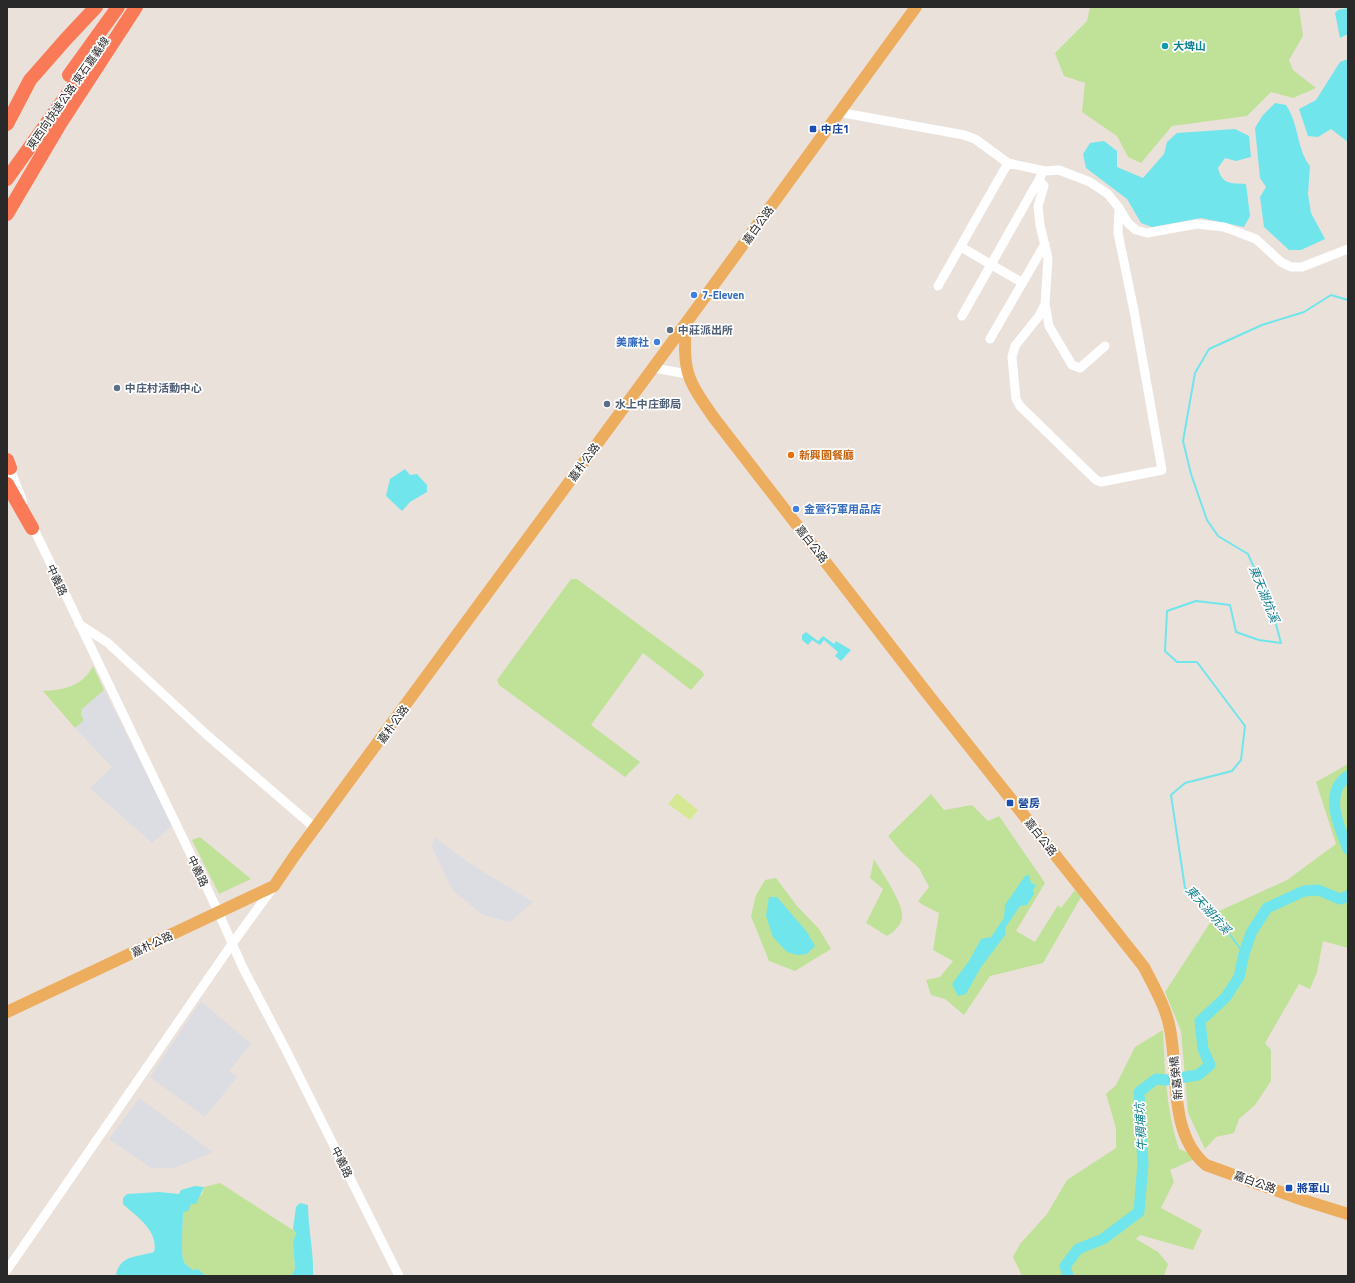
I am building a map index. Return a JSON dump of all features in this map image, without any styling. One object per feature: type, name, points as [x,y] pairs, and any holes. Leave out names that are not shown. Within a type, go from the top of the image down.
[{"type":"highway","points":[[7,116],[30,80],[96,7]]},
{"type":"highway","name":"東西向快速公路 東石嘉義線","points":[[7,162],[118,7]]},
{"type":"highway","name":"東西向快速公路 東石嘉義線","points":[[7,179],[129,7]]},
{"type":"highway","points":[[7,214],[60,124],[136,7]]},
{"type":"highway","points":[[7,124],[30,80]]},
{"type":"highway","points":[[7,484],[32,528]]},
{"type":"main road","name":"嘉白公路","points":[[916,7],[838,112],[686,323],[685,350],[687,374],[695,391],[714,418],[930,698],[1144,967],[1164,1008],[1170,1029]]},
{"type":"main road","name":"嘉朴公路","points":[[7,1012],[274,886],[686,323]]},
{"type":"main road","name":"新嘉榮橋","points":[[1170,1029],[1181,1126]]},
{"type":"main road","name":"嘉白公路","points":[[1181,1126],[1196,1156],[1206,1165],[1303,1200],[1348,1214]]},
{"type":"street","points":[[838,112],[964,135],[975,139],[1008,163],[1045,171],[1059,170],[1090,182],[1108,194],[1128,223],[1136,230],[1147,233],[1197,224],[1224,227],[1256,239],[1281,262],[1291,268],[1302,267],[1348,249]]},
{"type":"street","points":[[938,286],[1008,163]]},
{"type":"street","points":[[962,316],[1045,171]]},
{"type":"street","points":[[1039,180],[1044,186],[1038,206],[1044,244],[1048,258],[1045,304],[1049,326],[1072,365],[1080,368],[1106,346]]},
{"type":"street","points":[[1045,304],[1039,316],[1015,346],[1012,357],[1016,399],[1020,406],[1096,480],[1101,482],[1162,470],[1134,311],[1118,233],[1119,208]]},
{"type":"street","points":[[990,339],[1021,282],[1044,244]]},
{"type":"street","points":[[961,247],[1021,282]]},
{"type":"street","points":[[654,368],[687,374]]},
{"type":"street","name":"中義路","points":[[8,463],[32,528],[219,913],[232,944],[399,1276]]},
{"type":"street","points":[[78,623],[108,643],[207,735],[315,828]]},
{"type":"street","points":[[7,1270],[232,944],[274,886]]},
{"type":"shaded area","points":[[104,690],[173,825],[152,843],[90,788],[112,767],[75,728],[84,720],[81,715],[82,709]]},
{"type":"shaded area","points":[[434,837],[469,863],[533,902],[510,922],[483,915],[453,891],[432,847]]},
{"type":"shaded area","points":[[201,1001],[251,1044],[229,1071],[237,1077],[205,1117],[150,1077]]},
{"type":"shaded area","points":[[139,1098],[213,1152],[174,1168],[151,1168],[109,1139]]},
{"type":"green space","points":[[1090,7],[1299,7],[1303,36],[1289,60],[1293,70],[1316,88],[1293,98],[1271,92],[1247,116],[1172,126],[1141,163],[1128,157],[1117,136],[1082,112],[1085,83],[1064,76],[1055,53],[1087,21]]},
{"type":"green space","points":[[571,579],[577,579],[702,671],[704,675],[691,690],[643,653],[591,725],[640,762],[625,777],[499,685],[497,680]]},
{"type":"green space","points":[[93,666],[104,690],[82,709],[81,715],[84,720],[75,728],[43,691],[72,686],[84,678]]},
{"type":"green space","points":[[1348,764],[1348,948],[1323,941],[1317,972],[1310,989],[1299,984],[1265,1043],[1271,1050],[1271,1081],[1255,1105],[1239,1119],[1234,1133],[1216,1137],[1205,1149],[1188,1113],[1181,1031],[1165,992],[1217,912],[1287,880],[1336,844],[1316,782]]},
{"type":"green space","points":[[677,793],[698,810],[690,820],[668,804]]},
{"type":"green space","points":[[931,794],[944,810],[972,805],[988,821],[999,816],[1045,883],[1016,931],[1035,942],[1058,905],[1061,908],[1075,890],[1081,897],[1043,963],[990,976],[964,1015],[945,999],[931,995],[926,980],[940,977],[953,961],[933,950],[939,913],[918,901],[929,887],[919,868],[902,853],[888,836]]},
{"type":"green space","points":[[200,837],[251,879],[219,894],[192,840]]},
{"type":"green space","points":[[874,859],[896,896],[902,912],[900,924],[887,936],[866,923],[883,889],[870,878]]},
{"type":"green space","points":[[776,878],[797,906],[819,929],[831,949],[795,971],[769,961],[751,916],[756,895],[765,880]]},
{"type":"green space","points":[[1163,1030],[1169,1105],[1179,1149],[1199,1157],[1170,1170],[1174,1182],[1161,1208],[1202,1230],[1193,1250],[1140,1235],[1136,1239],[1158,1252],[1168,1264],[1164,1276],[1022,1276],[1013,1257],[1020,1244],[1047,1214],[1067,1180],[1116,1148],[1116,1128],[1106,1094],[1116,1085],[1135,1047]]},
{"type":"green space","points":[[220,1183],[296,1232],[293,1243],[295,1269],[291,1276],[206,1276],[198,1269],[193,1270],[186,1264],[183,1259],[182,1251],[183,1211],[202,1194],[204,1187]]},
{"type":"water","points":[[1348,8],[1348,34],[1340,38],[1335,13],[1338,10]]},
{"type":"water","points":[[1348,59],[1348,142],[1331,129],[1318,137],[1308,136],[1299,109],[1316,100],[1340,62]]},
{"type":"water","points":[[1275,103],[1286,105],[1290,112],[1303,152],[1310,166],[1308,194],[1311,213],[1325,239],[1301,250],[1289,250],[1264,227],[1260,197],[1266,187],[1260,178],[1255,128],[1263,115]]},
{"type":"water","points":[[1235,129],[1249,136],[1251,157],[1236,161],[1225,158],[1218,168],[1222,178],[1228,182],[1246,184],[1250,216],[1244,227],[1201,218],[1152,227],[1141,223],[1127,199],[1086,168],[1083,154],[1090,143],[1104,141],[1117,151],[1117,167],[1143,178],[1164,154],[1167,142],[1177,133]]},
{"type":"water","points":[[405,469],[410,475],[417,474],[427,485],[427,492],[410,502],[402,511],[386,496],[390,479]]},
{"type":"water","points":[[806,632],[818,641],[823,636],[834,644],[836,641],[851,650],[841,661],[835,656],[838,652],[824,640],[820,645],[812,640],[808,645],[802,640],[802,635]]},
{"type":"water","points":[[1029,875],[1031,883],[1036,885],[1033,890],[1034,894],[1027,905],[1020,906],[1005,928],[1006,934],[981,967],[966,994],[958,996],[952,984],[969,961],[981,939],[991,937],[1004,918],[1005,905],[1025,876]]},
{"type":"water","points":[[769,897],[777,897],[807,932],[815,946],[807,954],[797,955],[787,952],[773,937],[766,916]]},
{"type":"water","points":[[195,1186],[204,1187],[196,1204],[191,1204],[188,1211],[183,1212],[182,1256],[188,1267],[193,1270],[198,1269],[206,1276],[119,1276],[116,1274],[122,1263],[131,1257],[154,1252],[155,1244],[146,1225],[123,1204],[123,1198],[127,1194],[159,1192],[179,1194],[181,1190]]},
{"type":"water","points":[[300,1203],[308,1205],[313,1258],[313,1276],[291,1276],[295,1269],[293,1242],[296,1233],[293,1229],[296,1207]]},
{"type":"waterway","name":"東天湖坑溪","points":[[1244,954],[1228,932],[1185,888],[1171,795],[1185,783],[1232,771],[1241,760],[1245,726],[1197,662],[1177,662],[1165,651],[1167,611],[1196,601],[1230,605],[1236,632],[1259,640],[1281,643],[1271,606],[1248,554],[1218,536],[1207,520],[1191,474],[1183,441],[1195,373],[1209,349],[1262,325],[1304,312],[1331,295],[1348,300]]},
{"type":"waterway","name":"牛稠埔坑","points":[[1348,776],[1340,783],[1336,791],[1335,800],[1337,820],[1348,849]]},
{"type":"waterway","name":"牛稠埔坑","points":[[1068,1276],[1065,1266],[1078,1249],[1103,1239],[1139,1212],[1143,1164],[1139,1092],[1156,1079],[1166,1080],[1198,1075],[1210,1065],[1203,1049],[1200,1021],[1226,997],[1239,977],[1244,954],[1251,933],[1267,908],[1304,891],[1318,890],[1340,899],[1348,896]]},
{"type":"place","name":"大埤山","points":[[1165,46]]},
{"type":"place","name":"中庄1","points":[[813,129]]},
{"type":"place","name":"7-Eleven","points":[[694,295]]},
{"type":"place","name":"中莊派出所","points":[[670,330]]},
{"type":"place","name":"美廉社","points":[[657,342]]},
{"type":"place","name":"中庄村活動中心","points":[[117,388]]},
{"type":"place","name":"水上中庄郵局","points":[[607,404]]},
{"type":"place","name":"新興園餐廳","points":[[791,455]]},
{"type":"place","name":"金萱行軍用品店","points":[[796,509]]},
{"type":"place","name":"營房","points":[[1010,803]]},
{"type":"place","name":"將軍山","points":[[1289,1188]]}]
